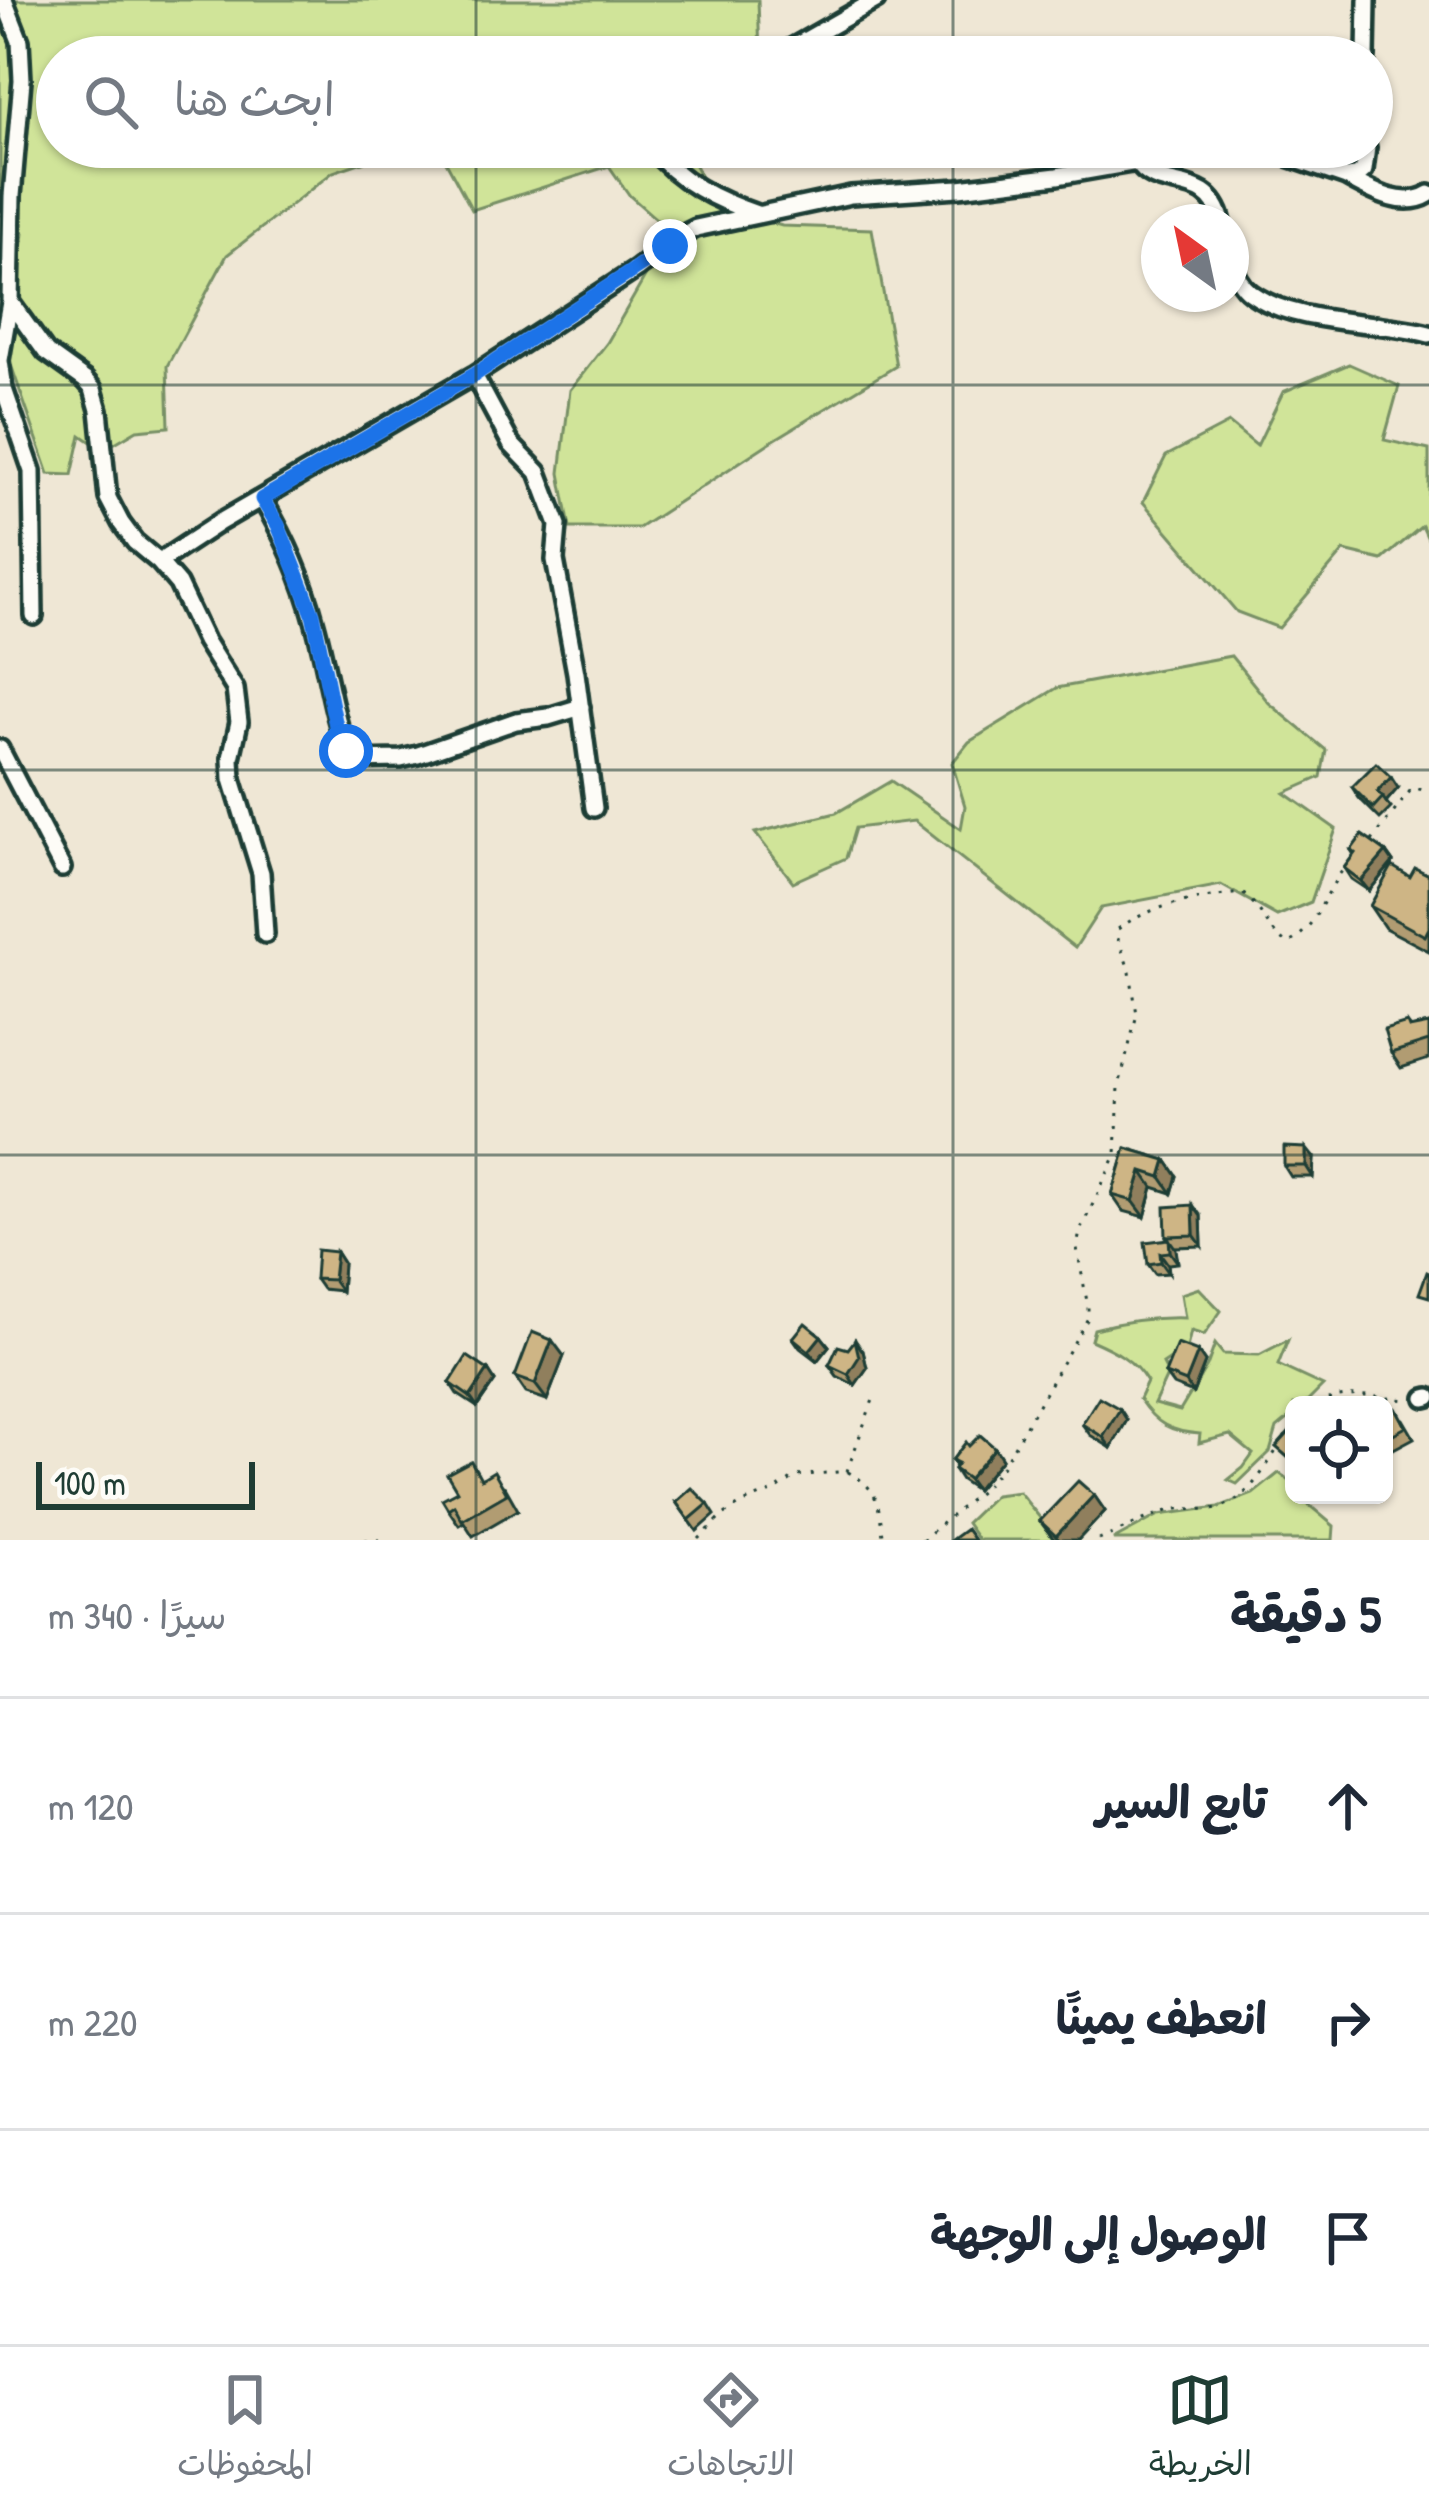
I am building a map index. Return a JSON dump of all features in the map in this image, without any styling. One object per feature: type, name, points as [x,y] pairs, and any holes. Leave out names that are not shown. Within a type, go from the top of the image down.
[{"type":"street","points":[[4,0],[22,55],[10,302],[0,361],[4,389],[32,471],[34,616]]},
{"type":"street","points":[[813,36],[876,0]]},
{"type":"street","points":[[1366,36],[1367,0]]},
{"type":"street","points":[[671,168],[682,179],[730,205],[757,214]]},
{"type":"street","points":[[159,562],[474,375],[696,228],[851,195],[1100,168]]},
{"type":"street","points":[[1140,168],[1200,189],[1215,204]]},
{"type":"street","points":[[1320,168],[1377,195],[1417,201],[1429,194]]},
{"type":"street","points":[[1346,177],[1358,176],[1364,168]]},
{"type":"street","points":[[1249,292],[1305,314],[1429,334]]},
{"type":"street","points":[[10,302],[46,352],[93,389],[108,498],[135,542],[178,584],[235,689],[239,722],[230,758],[232,779],[261,873],[265,934]]},
{"type":"street","points":[[474,375],[511,444],[538,472],[558,525],[555,560],[595,808]]},
{"type":"street","points":[[262,499],[278,525],[313,614],[336,726],[353,760],[401,759],[516,721],[581,707]]},
{"type":"street","points":[[0,749],[62,868]]},
{"type":"path","points":[[1366,846],[1410,791],[1429,792]]},
{"type":"path","points":[[922,1540],[1002,1467],[1088,1318],[1077,1247],[1116,1155],[1118,1086],[1137,1014],[1118,929],[1176,904],[1242,893],[1287,944],[1302,935],[1337,875],[1352,860]]},
{"type":"path","points":[[847,1471],[874,1397]]},
{"type":"path","points":[[1393,1399],[1427,1397]]},
{"type":"path","points":[[1099,1540],[1166,1512],[1231,1504],[1285,1438]]},
{"type":"path","points":[[699,1539],[743,1503],[796,1476],[847,1471],[864,1483],[880,1507],[884,1540]]},
{"type":"path","points":[[353,1540],[380,1540]]},
{"type":"green space","points":[[0,0],[758,0],[759,36],[36,36],[36,168],[345,168],[333,172],[227,255],[167,366],[169,427],[137,430],[103,450],[81,435],[72,475],[49,474],[9,359],[24,233],[0,211]]},
{"type":"green space","points":[[449,168],[603,168],[472,210]]},
{"type":"green space","points":[[610,168],[696,168],[716,208],[782,226],[872,229],[896,366],[639,528],[570,528],[560,473],[570,390],[607,343],[671,232],[630,196]]},
{"type":"green space","points":[[1349,364],[1399,386],[1384,440],[1429,450],[1429,541],[1422,526],[1382,560],[1344,551],[1279,628],[1237,612],[1143,502],[1166,456],[1229,423],[1257,446],[1283,392]]},
{"type":"green space","points":[[1231,656],[1269,703],[1326,750],[1321,777],[1285,793],[1336,829],[1311,902],[1277,916],[1221,885],[1101,908],[1075,948],[914,821],[855,828],[846,858],[793,882],[755,833],[836,813],[891,781],[961,829],[965,806],[952,763],[969,742],[1057,688]]},
{"type":"green space","points":[[1199,1288],[1221,1311],[1204,1335],[1191,1331],[1187,1348],[1163,1364],[1168,1374],[1154,1404],[1180,1411],[1215,1344],[1223,1354],[1259,1355],[1288,1340],[1278,1365],[1323,1386],[1313,1396],[1285,1396],[1285,1421],[1277,1428],[1270,1452],[1237,1484],[1228,1480],[1253,1454],[1230,1435],[1199,1443],[1200,1434],[1158,1421],[1139,1399],[1147,1382],[1142,1374],[1122,1356],[1091,1340],[1094,1329],[1105,1326],[1185,1318],[1181,1294]]},
{"type":"green space","points":[[1279,1473],[1285,1477],[1285,1504],[1308,1504],[1334,1526],[1333,1540],[1113,1540],[1159,1515],[1219,1507],[1253,1494]]},
{"type":"green space","points":[[1019,1492],[1058,1540],[978,1540],[966,1523],[995,1495]]},
{"type":"building","points":[[1376,763],[1391,777],[1378,792],[1383,797],[1373,808],[1352,787]]},
{"type":"building","points":[[1362,835],[1386,852],[1361,881],[1344,868]]},
{"type":"building","points":[[1392,866],[1410,877],[1415,868],[1429,875],[1425,936],[1370,906]]},
{"type":"building","points":[[1407,1023],[1409,1028],[1429,1024],[1429,1041],[1391,1053],[1384,1030]]},
{"type":"building","points":[[1284,1147],[1306,1148],[1306,1166],[1284,1166]]},
{"type":"building","points":[[1126,1148],[1166,1160],[1161,1177],[1142,1171],[1133,1201],[1112,1195]]},
{"type":"building","points":[[1193,1205],[1194,1235],[1166,1236],[1165,1207]]},
{"type":"building","points":[[1169,1239],[1170,1252],[1160,1253],[1161,1262],[1148,1264],[1145,1242]]},
{"type":"building","points":[[317,1250],[336,1252],[333,1280],[315,1279]]},
{"type":"building","points":[[1429,1273],[1429,1297],[1419,1294]]},
{"type":"building","points":[[805,1323],[821,1336],[809,1351],[793,1338]]},
{"type":"building","points":[[532,1332],[552,1340],[535,1384],[515,1377]]},
{"type":"building","points":[[855,1340],[859,1357],[848,1374],[829,1365],[838,1346],[848,1349]]},
{"type":"building","points":[[1177,1344],[1198,1352],[1186,1382],[1165,1374]]},
{"type":"building","points":[[467,1356],[488,1370],[470,1397],[450,1383]]},
{"type":"building","points":[[1099,1397],[1120,1409],[1103,1437],[1082,1424]]},
{"type":"building","points":[[1393,1410],[1406,1427],[1393,1434]]},
{"type":"building","points":[[980,1435],[995,1448],[968,1479],[954,1469],[958,1463],[952,1460],[966,1442],[969,1446]]},
{"type":"building","points":[[471,1461],[481,1479],[494,1471],[507,1494],[462,1520],[454,1505],[448,1509],[442,1499],[457,1491],[447,1474]]},
{"type":"building","points":[[1078,1481],[1094,1495],[1056,1536],[1040,1521]]},
{"type":"building","points":[[692,1488],[708,1504],[689,1520],[676,1502]]},
{"type":"building","points":[[966,1529],[974,1540],[951,1540]]},
{"type":"route","points":[[346,751],[336,726],[313,614],[278,525],[262,499],[474,375],[670,246]]}]
